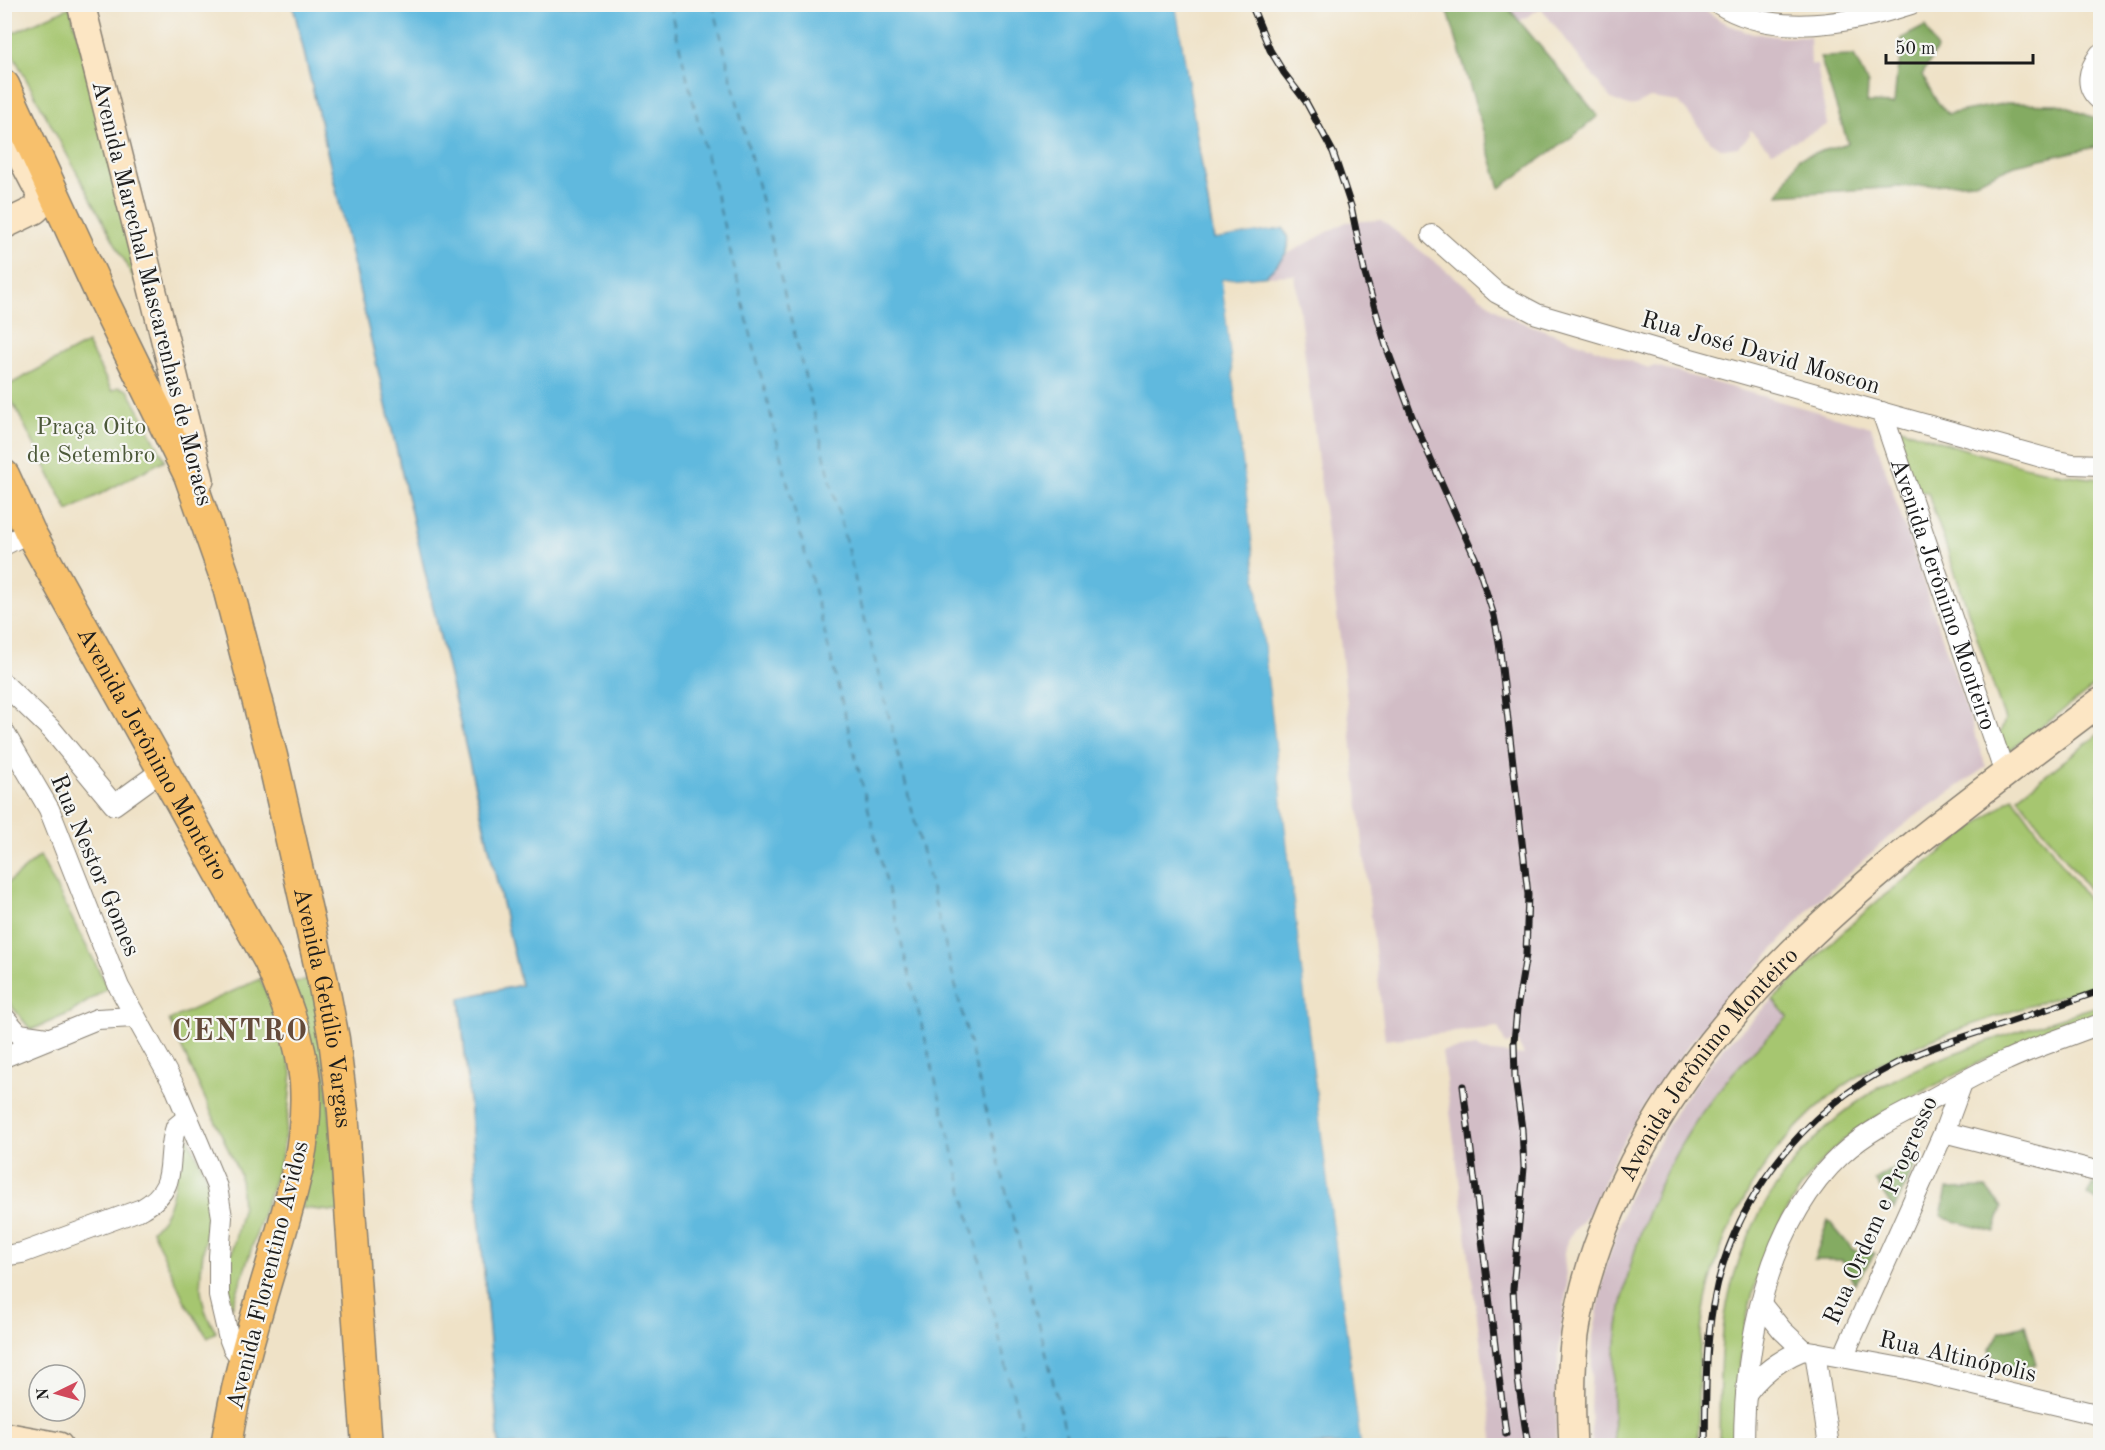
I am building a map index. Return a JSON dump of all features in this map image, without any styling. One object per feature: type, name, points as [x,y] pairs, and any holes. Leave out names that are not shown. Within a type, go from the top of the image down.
[{"type":"main road","name":"Avenida Getúlio Vargas","points":[[4,85],[104,302],[189,475],[226,580],[272,756],[334,1039],[343,1111],[367,1446]]},
{"type":"main road","name":"Avenida Jerônimo Monteiro","points":[[4,476],[17,538],[161,771],[269,961],[296,1034]]},
{"type":"main road","name":"Avenida Florentino Avidos","points":[[226,1446],[243,1361],[301,1158],[305,1122],[305,1081],[296,1034]]},
{"type":"street","name":"Avenida Marechal Mascarenhas de Moraes","points":[[81,4],[152,295],[226,580]]},
{"type":"street","points":[[1719,4],[1747,18],[1769,23],[1791,24],[1844,20],[1911,4]]},
{"type":"street","points":[[2100,54],[2089,72],[2088,80],[2091,89],[2100,100]]},
{"type":"street","points":[[4,124],[39,189],[41,200],[35,210],[4,225]]},
{"type":"street","name":"Rua José David Moscon","points":[[1432,235],[1497,293],[1530,311],[1673,354],[2052,460],[2073,464],[2100,465]]},
{"type":"street","name":"Avenida Jerônimo Monteiro","points":[[1881,412],[2005,774]]},
{"type":"street","points":[[4,684],[52,730],[114,805],[161,771]]},
{"type":"street","name":"Avenida Jerônimo Monteiro","points":[[1573,1446],[1572,1372],[1575,1336],[1591,1264],[1618,1192],[1656,1119],[1676,1087],[1722,1028],[1820,925],[1916,842],[2100,702]]},
{"type":"street","name":"Rua Nestor Gomes","points":[[4,732],[49,809],[119,987],[175,1087],[217,1187],[221,1203],[219,1296],[228,1335],[233,1348],[243,1361]]},
{"type":"street","name":"Rua Nestor Gomes","points":[[97,1019],[119,987]]},
{"type":"street","points":[[4,1017],[14,1048],[97,1019],[134,1017]]},
{"type":"street","points":[[1744,1446],[1750,1353],[1761,1304],[1774,1262],[1790,1224],[1812,1188],[1826,1171],[1862,1138],[1884,1124],[2007,1059],[2100,1024]]},
{"type":"street","name":"Rua Ordem e Progresso","points":[[1843,1357],[1944,1132],[1962,1083]]},
{"type":"street","points":[[4,1256],[33,1249],[153,1203],[169,1178],[176,1127],[188,1118]]},
{"type":"street","points":[[1944,1132],[2100,1172]]},
{"type":"street","points":[[1761,1304],[1782,1330],[1809,1351],[1829,1446]]},
{"type":"street","points":[[1746,1394],[1754,1383],[1774,1365],[1809,1351]]},
{"type":"street","name":"Rua Altinópolis","points":[[1809,1351],[1906,1369],[2100,1415]]},
{"type":"street","points":[[4,1436],[59,1446]]},
{"type":"shaded area","points":[[1507,5],[1698,5],[1721,21],[1746,32],[1781,37],[1810,37],[1811,65],[1817,65],[1827,125],[1772,152],[1750,130],[1748,137],[1738,147],[1724,149],[1718,147],[1712,143],[1679,102],[1650,98],[1628,106],[1611,99],[1541,8],[1520,21]]},
{"type":"shaded area","points":[[1381,220],[1505,316],[1649,368],[1655,366],[1871,427],[1986,767],[1890,836],[1810,908],[1692,1041],[1646,1103],[1614,1158],[1591,1211],[1569,1237],[1564,1255],[1567,1286],[1558,1357],[1556,1445],[1494,1445],[1442,1051],[1476,1046],[1483,1051],[1524,1055],[1517,1041],[1506,1045],[1498,1027],[1385,1040],[1339,631],[1295,275],[1266,276],[1287,254],[1346,222]]},
{"type":"shaded area","points":[[1773,1000],[1788,1017],[1740,1064],[1718,1090],[1698,1118],[1664,1176],[1650,1207],[1629,1272],[1613,1406],[1615,1445],[1592,1446],[1590,1407],[1593,1336],[1606,1266],[1628,1198],[1679,1105],[1723,1048]]},
{"type":"green space","points":[[1446,5],[1506,5],[1598,116],[1500,188]]},
{"type":"green space","points":[[70,7],[144,276],[136,282],[4,37]]},
{"type":"green space","points":[[1925,26],[1937,49],[1922,75],[1936,100],[1948,114],[2007,103],[2059,104],[2100,120],[2100,146],[2015,165],[1975,182],[1778,195],[1799,158],[1848,143],[1820,57],[1854,56],[1868,84],[1867,103],[1894,104],[1902,38]]},
{"type":"green space","name":"Praça Oito de Setembro","points":[[87,343],[112,391],[119,387],[128,390],[165,460],[68,511],[5,387]]},
{"type":"green space","points":[[1897,427],[2023,466],[2100,479],[2100,682],[2008,752],[1997,741],[2005,720],[1928,493],[1913,489]]},
{"type":"green space","points":[[2100,733],[2100,904],[2018,797]]},
{"type":"green space","points":[[2013,797],[2100,916],[2100,983],[1970,1025],[1894,1056],[1859,1076],[1827,1099],[1798,1126],[1772,1157],[1750,1189],[1731,1225],[1716,1262],[1706,1300],[1701,1336],[1698,1445],[1615,1445],[1613,1398],[1615,1350],[1622,1303],[1633,1257],[1648,1213],[1667,1170],[1691,1129],[1735,1070],[1788,1017],[1773,1000],[1838,936],[1881,898]]},
{"type":"green space","points":[[40,856],[108,988],[70,1013],[31,1030],[5,998],[4,886]]},
{"type":"green space","points":[[260,979],[273,1006],[292,1072],[281,1159],[232,1308],[228,1283],[230,1260],[242,1209],[240,1175],[169,1020]]},
{"type":"green space","points":[[316,980],[340,1212],[302,1208],[293,982]]},
{"type":"green space","points":[[2100,1005],[2100,1015],[1999,1053],[1880,1114],[1848,1136],[1817,1167],[1783,1218],[1769,1246],[1759,1274],[1750,1304],[1740,1364],[1737,1445],[1719,1446],[1722,1340],[1736,1268],[1767,1200],[1788,1169],[1840,1116],[1870,1093],[1903,1075],[1975,1045]]},
{"type":"green space","points":[[187,1135],[211,1191],[201,1269],[204,1308],[216,1332],[208,1338],[185,1302],[152,1230],[168,1209],[182,1146]]},
{"type":"green space","points":[[1922,1151],[1894,1210],[1875,1180]]},
{"type":"green space","points":[[2093,1184],[2100,1186],[2100,1203],[2087,1195]]},
{"type":"green space","points":[[1986,1188],[2002,1207],[1995,1232],[1947,1219],[1941,1215],[1947,1189]]},
{"type":"green space","points":[[1828,1220],[1853,1250],[1875,1253],[1855,1284],[1842,1260],[1814,1260]]},
{"type":"green space","points":[[2025,1325],[2036,1364],[2006,1371],[1989,1351],[2000,1332]]},
{"type":"water","points":[[293,5],[1176,5],[1214,239],[1283,228],[1288,243],[1288,249],[1282,260],[1266,276],[1222,280],[1311,1048],[1361,1445],[499,1445],[460,998],[521,985]]},
{"type":"pier","points":[[1179,4],[1217,235],[1282,225],[1283,228],[1215,239],[1176,5]]},
{"type":"pier","points":[[1270,276],[1266,279],[1225,283],[1314,1048],[1364,1446],[1361,1445],[1311,1048],[1222,280]]},
{"type":"ferry route","points":[[669,4],[1026,1446]]},
{"type":"ferry route","points":[[713,4],[1069,1446]]},
{"type":"railway","points":[[1251,4],[1270,50],[1306,102],[1333,152],[1351,206],[1365,274],[1386,346],[1413,419],[1476,560],[1494,616],[1499,642],[1528,894],[1526,955],[1514,1042],[1515,1078],[1522,1129],[1524,1168],[1513,1289],[1518,1380],[1528,1446]]},
{"type":"railway","points":[[1705,1446],[1709,1340],[1713,1305],[1722,1267],[1736,1230],[1754,1196],[1801,1134],[1830,1107],[1861,1084],[1895,1064],[1941,1045],[2100,991]]},
{"type":"railway","points":[[1463,1086],[1506,1434]]},
{"type":"district","name":"CENTRO","points":[[240,1030]]}]
